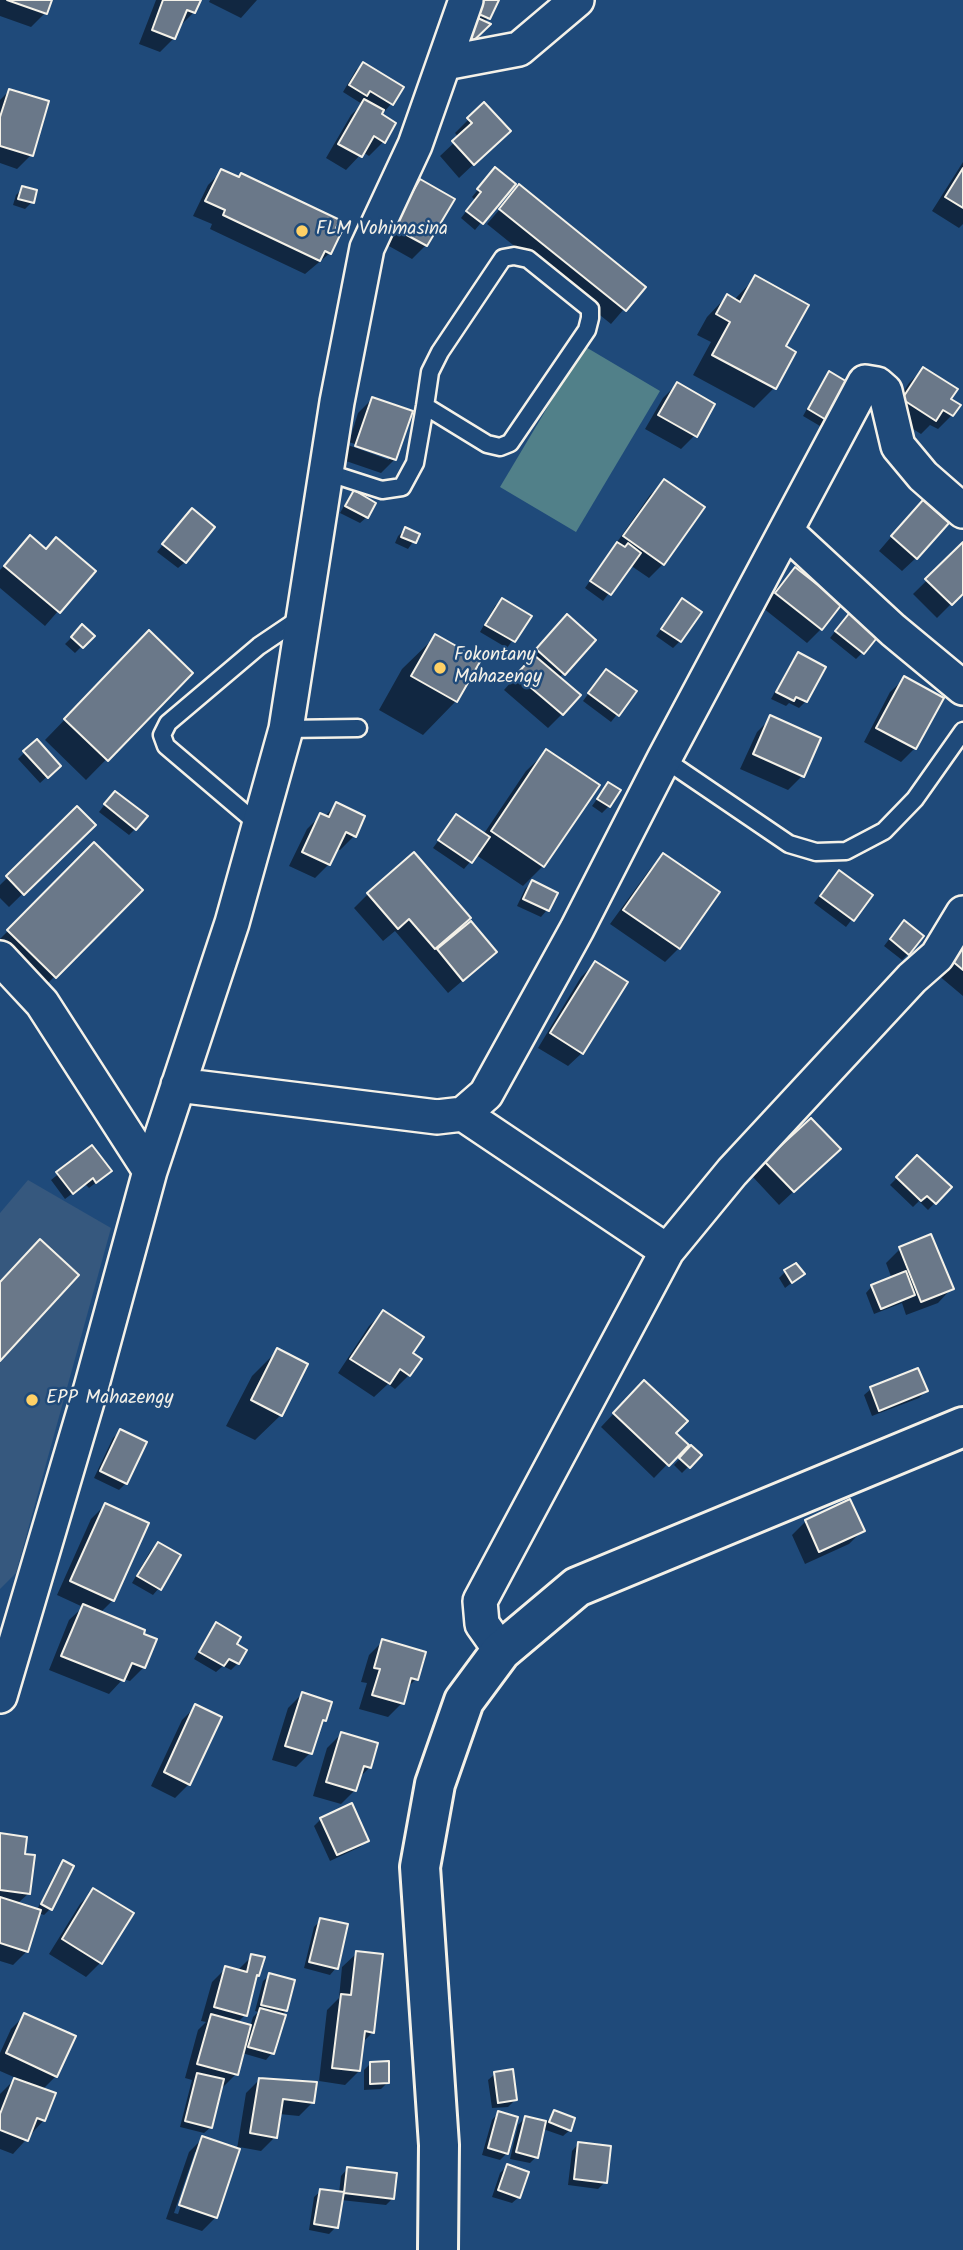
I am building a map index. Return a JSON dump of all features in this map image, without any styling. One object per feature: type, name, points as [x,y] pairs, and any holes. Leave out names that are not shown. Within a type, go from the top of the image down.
[{"type":"main road","points":[[438,2250],[439,2145],[420,1867],[435,1784],[464,1701],[501,1651],[577,1587],[963,1427]]},
{"type":"street","points":[[0,1696],[87,1401],[150,1171],[232,923],[286,729],[337,402],[367,248],[415,145],[466,0]]},
{"type":"street","points":[[445,63],[519,49],[577,0]]},
{"type":"street","points":[[178,1085],[437,1117],[463,1114],[486,1094],[577,929],[664,759],[865,382],[877,384],[885,391],[898,446],[923,476],[963,512]]},
{"type":"street","points":[[786,531],[893,630],[963,688]]},
{"type":"street","points":[[501,1651],[482,1624],[480,1601],[667,1251],[732,1172],[912,978],[937,956],[963,913]]},
{"type":"street","points":[[0,958],[42,1003],[150,1171]]},
{"type":"street","points":[[463,1114],[667,1251]]},
{"type":"lane","points":[[326,472],[382,490],[402,487],[415,463],[430,372],[440,352],[503,258],[514,256],[528,259],[590,309],[587,330],[510,443],[500,447],[487,444],[425,406]]},
{"type":"lane","points":[[260,827],[166,746],[162,736],[168,723],[259,646],[303,617]]},
{"type":"lane","points":[[286,729],[358,728]]},
{"type":"lane","points":[[664,759],[789,844],[816,852],[846,851],[884,831],[892,823],[915,799],[963,731]]},
{"type":"shaded area","name":"EPP Mahazengy","points":[[28,1180],[111,1228],[16,1573],[0,1589],[0,1213]]},
{"type":"green space","points":[[584,346],[660,391],[576,532],[500,487]]},
{"type":"building","points":[[7,0],[52,0],[47,14]]},
{"type":"building","points":[[163,0],[201,0],[195,13],[187,10],[175,39],[152,30]]},
{"type":"building","points":[[477,0],[499,0],[490,19],[472,11]]},
{"type":"building","points":[[469,14],[491,24],[466,48]]},
{"type":"building","points":[[363,62],[404,87],[393,105],[370,91],[367,96],[349,85]]},
{"type":"building","points":[[9,89],[49,101],[33,156],[0,146],[0,117]]},
{"type":"building","points":[[364,99],[384,110],[382,114],[396,123],[385,143],[374,136],[362,157],[338,144]]},
{"type":"building","points":[[484,102],[511,131],[474,165],[452,141],[472,123],[467,118]]},
{"type":"building","points":[[495,167],[516,184],[483,224],[466,211],[481,192],[477,189]]},
{"type":"building","points":[[963,168],[963,208],[945,197]]},
{"type":"building","points":[[221,169],[239,177],[241,173],[340,220],[336,228],[342,231],[331,254],[325,251],[320,261],[223,215],[225,210],[205,201]]},
{"type":"building","points":[[420,179],[455,199],[427,246],[392,227]]},
{"type":"building","points":[[519,184],[646,287],[626,311],[499,209]]},
{"type":"building","points":[[22,186],[37,190],[34,203],[18,199]]},
{"type":"building","points":[[755,275],[809,305],[786,346],[796,352],[776,389],[712,355],[730,322],[716,314],[727,294],[740,302]]},
{"type":"building","points":[[923,367],[958,389],[951,399],[961,405],[953,416],[943,410],[936,421],[902,399]]},
{"type":"building","points":[[829,371],[849,383],[828,421],[808,409]]},
{"type":"building","points":[[677,382],[715,404],[697,437],[658,415]]},
{"type":"building","points":[[372,397],[413,411],[396,460],[355,446]]},
{"type":"building","points":[[664,479],[705,507],[664,565],[623,536]]},
{"type":"building","points":[[354,490],[376,503],[368,518],[345,506]]},
{"type":"building","points":[[923,500],[949,523],[917,559],[891,536]]},
{"type":"building","points":[[192,508],[215,527],[186,563],[162,544]]},
{"type":"building","points":[[405,527],[420,534],[416,543],[401,537]]},
{"type":"building","points":[[30,535],[46,549],[56,537],[96,571],[60,613],[4,566]]},
{"type":"building","points":[[617,542],[625,547],[628,543],[641,553],[611,595],[590,581]]},
{"type":"building","points":[[963,542],[963,594],[952,605],[925,579]]},
{"type":"building","points":[[795,567],[842,604],[822,630],[775,593]]},
{"type":"building","points":[[502,598],[532,616],[515,642],[485,625]]},
{"type":"building","points":[[682,598],[702,612],[681,642],[661,629]]},
{"type":"building","points":[[851,611],[880,634],[864,654],[835,631]]},
{"type":"building","points":[[567,614],[596,640],[565,675],[536,649]]},
{"type":"building","points":[[82,624],[95,636],[83,648],[71,637]]},
{"type":"building","points":[[149,630],[193,673],[108,761],[64,719]]},
{"type":"building","points":[[435,634],[481,660],[457,702],[411,676]]},
{"type":"building","points":[[798,652],[826,667],[807,702],[796,697],[794,701],[776,692]]},
{"type":"building","points":[[534,655],[581,695],[563,715],[516,675]]},
{"type":"building","points":[[606,669],[637,691],[619,716],[588,693]]},
{"type":"building","points":[[904,676],[944,698],[916,749],[876,728]]},
{"type":"building","points":[[770,715],[821,738],[804,777],[753,754]]},
{"type":"building","points":[[37,739],[61,766],[48,778],[23,751]]},
{"type":"building","points":[[546,749],[600,785],[544,867],[491,831]]},
{"type":"building","points":[[608,782],[621,790],[610,807],[597,799]]},
{"type":"building","points":[[115,791],[148,816],[136,830],[104,804]]},
{"type":"building","points":[[336,802],[365,816],[356,837],[346,832],[330,865],[302,852],[320,813],[329,817]]},
{"type":"building","points":[[77,806],[96,825],[24,895],[6,876]]},
{"type":"building","points":[[456,814],[490,837],[472,863],[438,840]]},
{"type":"building","points":[[94,842],[143,890],[56,978],[7,930]]},
{"type":"building","points":[[414,852],[471,918],[435,949],[409,919],[398,929],[367,893]]},
{"type":"building","points":[[663,853],[720,892],[680,949],[623,910]]},
{"type":"building","points":[[839,870],[873,895],[854,921],[820,896]]},
{"type":"building","points":[[532,880],[558,893],[549,911],[523,899]]},
{"type":"building","points":[[904,920],[924,936],[909,955],[890,939]]},
{"type":"building","points":[[471,921],[497,952],[463,981],[437,949]]},
{"type":"building","points":[[963,945],[963,970],[951,960]]},
{"type":"building","points":[[595,961],[628,982],[583,1054],[550,1033]]},
{"type":"building","points":[[811,1118],[841,1149],[794,1192],[764,1161]]},
{"type":"building","points":[[92,1145],[112,1171],[96,1183],[93,1178],[73,1194],[56,1172]]},
{"type":"building","points":[[917,1155],[952,1187],[936,1204],[927,1196],[921,1201],[896,1177]]},
{"type":"building","points":[[931,1234],[954,1289],[921,1302],[899,1247]]},
{"type":"building","points":[[40,1239],[79,1275],[0,1361],[0,1282]]},
{"type":"building","points":[[796,1263],[805,1274],[792,1283],[784,1270]]},
{"type":"building","points":[[906,1271],[915,1295],[881,1309],[871,1285]]},
{"type":"building","points":[[383,1310],[424,1337],[413,1353],[422,1359],[410,1376],[400,1369],[390,1384],[350,1359]]},
{"type":"building","points":[[277,1348],[308,1364],[282,1416],[251,1400]]},
{"type":"building","points":[[918,1368],[928,1391],[879,1411],[870,1387]]},
{"type":"building","points":[[644,1380],[688,1421],[676,1433],[689,1445],[669,1466],[613,1413]]},
{"type":"building","points":[[120,1429],[147,1442],[127,1484],[100,1471]]},
{"type":"building","points":[[691,1445],[702,1455],[690,1468],[679,1458]]},
{"type":"building","points":[[850,1499],[865,1531],[819,1552],[805,1520]]},
{"type":"building","points":[[105,1503],[149,1523],[114,1601],[70,1581]]},
{"type":"building","points":[[158,1542],[181,1555],[161,1590],[137,1576]]},
{"type":"building","points":[[83,1604],[145,1630],[144,1634],[157,1639],[145,1668],[132,1663],[124,1681],[61,1656]]},
{"type":"building","points":[[216,1622],[241,1637],[237,1644],[247,1650],[239,1664],[229,1659],[224,1666],[199,1652]]},
{"type":"building","points":[[382,1639],[426,1652],[418,1680],[411,1678],[404,1704],[372,1695],[380,1669],[374,1668]]},
{"type":"building","points":[[302,1692],[332,1702],[312,1754],[285,1746]]},
{"type":"building","points":[[195,1704],[222,1717],[190,1785],[164,1772]]},
{"type":"building","points":[[341,1732],[378,1743],[371,1768],[364,1766],[356,1791],[326,1782]]},
{"type":"building","points":[[352,1803],[369,1841],[337,1855],[320,1818]]},
{"type":"building","points":[[0,1833],[27,1837],[25,1854],[35,1855],[30,1894],[0,1890]]},
{"type":"building","points":[[63,1860],[74,1866],[52,1910],[41,1904]]},
{"type":"building","points":[[93,1888],[134,1913],[102,1964],[62,1939]]},
{"type":"building","points":[[0,1897],[41,1910],[28,1952],[0,1943]]},
{"type":"building","points":[[320,1918],[348,1924],[338,1969],[309,1962]]},
{"type":"building","points":[[356,1951],[383,1954],[374,2033],[365,2031],[360,2071],[332,2068],[341,1994],[351,1995]]},
{"type":"building","points":[[251,1954],[265,1957],[259,1976],[257,1975],[247,2016],[214,2007],[225,1966],[247,1972]]},
{"type":"building","points":[[269,1973],[295,1980],[287,2011],[261,2005]]},
{"type":"building","points":[[260,2008],[286,2015],[274,2054],[248,2047]]},
{"type":"building","points":[[24,2013],[76,2036],[57,2077],[6,2053]]},
{"type":"building","points":[[211,2014],[251,2025],[238,2075],[197,2064]]},
{"type":"building","points":[[389,2061],[389,2083],[370,2084],[370,2062]]},
{"type":"building","points":[[513,2069],[517,2100],[498,2103],[494,2072]]},
{"type":"building","points":[[197,2073],[224,2079],[212,2128],[185,2121]]},
{"type":"building","points":[[14,2078],[56,2093],[45,2121],[37,2118],[28,2141],[0,2130],[0,2114]]},
{"type":"building","points":[[259,2078],[317,2082],[314,2103],[283,2099],[277,2138],[250,2133]]},
{"type":"building","points":[[554,2110],[575,2118],[571,2131],[549,2122]]},
{"type":"building","points":[[498,2111],[518,2117],[508,2154],[488,2148]]},
{"type":"building","points":[[525,2116],[546,2121],[538,2158],[516,2152]]},
{"type":"building","points":[[202,2136],[240,2149],[217,2218],[179,2205]]},
{"type":"building","points":[[578,2142],[611,2146],[607,2183],[574,2179]]},
{"type":"building","points":[[507,2164],[529,2172],[520,2198],[498,2190]]},
{"type":"building","points":[[347,2167],[397,2173],[394,2199],[344,2193]]},
{"type":"building","points":[[320,2189],[344,2192],[338,2228],[314,2224]]},
{"type":"place","name":"FLM Vohimasina","points":[[302,231]]},
{"type":"place","name":"Fokontany Mahazengy","points":[[440,668]]},
{"type":"place","name":"EPP Mahazengy","points":[[32,1400]]}]
